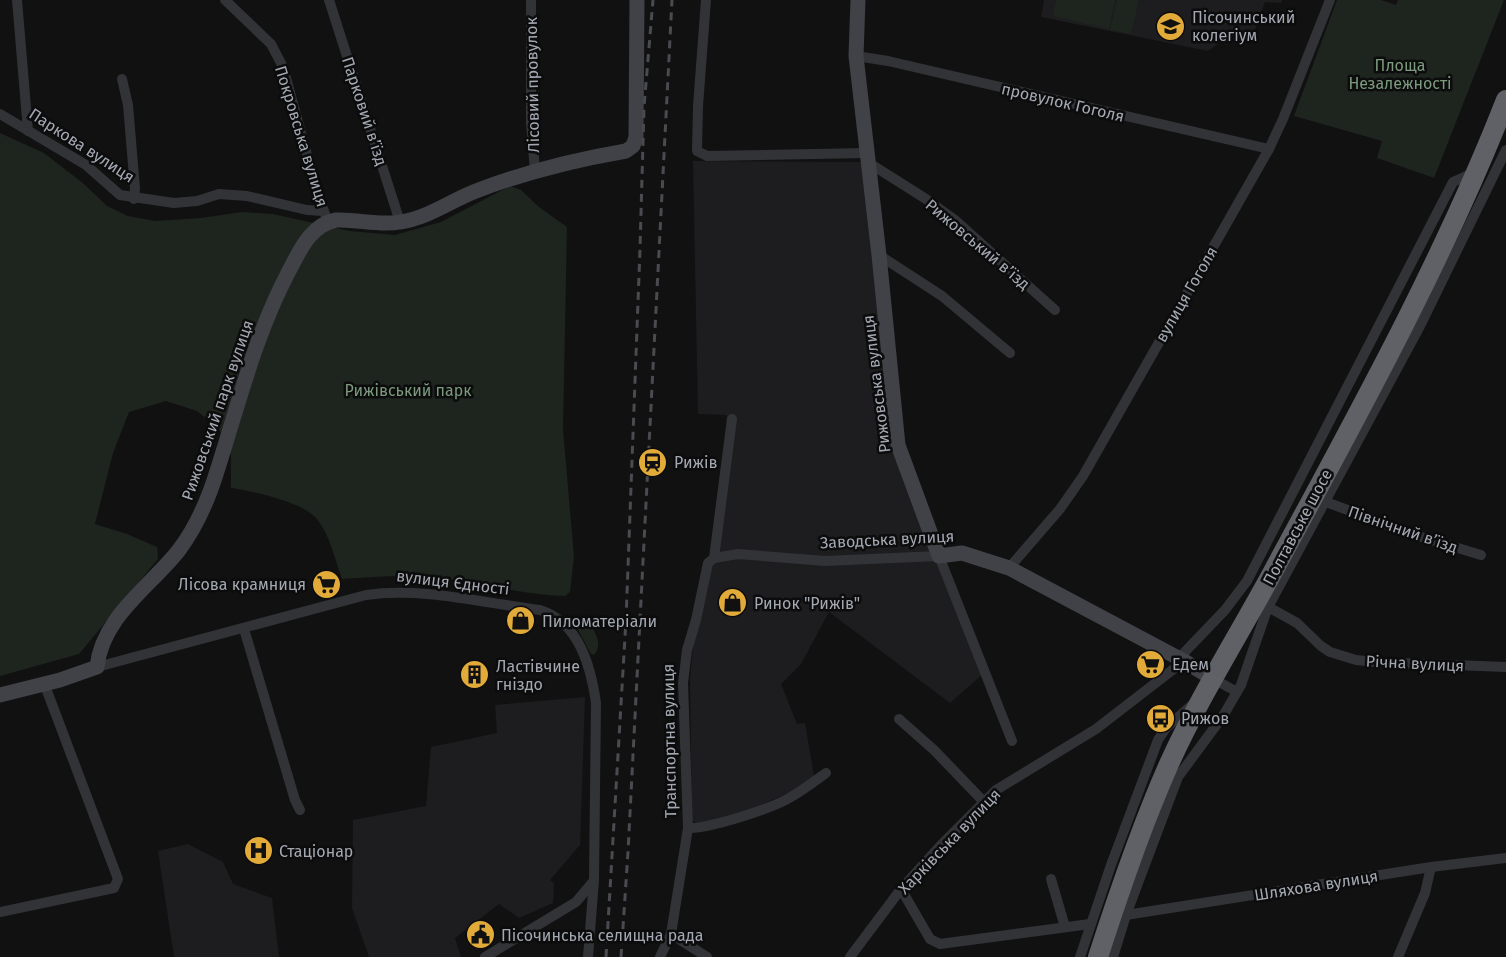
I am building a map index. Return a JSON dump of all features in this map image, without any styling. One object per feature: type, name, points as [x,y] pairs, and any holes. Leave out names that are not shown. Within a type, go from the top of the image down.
[{"type":"highway","name":"Полтавське шосе","points":[[1098,957],[1138,837],[1170,763],[1202,696],[1261,593],[1384,363],[1437,256],[1506,100]]},
{"type":"street","points":[[17,0],[28,130]]},
{"type":"street","name":"Покровська вулиця","points":[[225,0],[271,44],[283,68],[326,216]]},
{"type":"street","name":"Парковий в’їзд","points":[[329,0],[400,222]]},
{"type":"street","name":"Лісовий провулок","points":[[531,0],[531,123],[535,171]]},
{"type":"street","name":"Паркова вулиця","points":[[0,114],[86,165],[120,195],[134,199],[174,203],[197,201],[219,194],[247,196],[326,216],[389,224],[419,218],[468,194],[535,171],[626,151],[633,146],[636,137],[637,0]]},
{"type":"street","points":[[706,0],[697,151],[707,156],[868,158]]},
{"type":"street","name":"Рижовська вулиця","points":[[858,0],[856,56],[898,444],[1011,741]]},
{"type":"street","name":"вулиця Гоголя","points":[[1009,568],[1060,509],[1083,476],[1269,149],[1330,0]]},
{"type":"street","name":"провулок Гоголя","points":[[856,56],[888,61],[1269,149]]},
{"type":"street","points":[[122,79],[128,105],[134,199]]},
{"type":"street","points":[[1113,957],[1126,915],[1178,777],[1223,716],[1237,692],[1268,607],[1420,326],[1506,150]]},
{"type":"street","name":"Рижовський в’їзд","points":[[868,158],[955,220],[1055,310]]},
{"type":"street","name":"Харківська вулиця","points":[[850,957],[901,889],[996,790],[1096,729],[1182,660],[1225,610],[1247,580],[1453,182],[1475,172]]},
{"type":"street","name":"Рижовський парк вулиця","points":[[97,668],[99,652],[105,638],[120,615],[176,553],[196,524],[213,485],[257,342],[271,308],[308,238],[326,216]]},
{"type":"street","points":[[879,255],[942,297],[1010,353]]},
{"type":"street","name":"Транспортна вулиця","points":[[660,957],[671,934],[688,828],[683,683],[687,650],[708,563],[714,558],[732,418]]},
{"type":"street","name":"Північний в’їзд","points":[[1326,502],[1415,535],[1481,555]]},
{"type":"street","name":"Заводська вулиця","points":[[714,558],[738,554],[825,561],[962,553],[1009,568],[1212,678]]},
{"type":"street","name":"вулиця Єдності","points":[[0,695],[366,595],[385,592],[422,594],[540,610],[554,615],[569,628],[578,644],[593,686],[596,703],[594,880]]},
{"type":"street","name":"Річна вулиця","points":[[1268,607],[1297,623],[1330,652],[1356,660],[1506,667]]},
{"type":"street","points":[[244,629],[295,800],[300,810]]},
{"type":"street","points":[[1212,678],[1237,692]]},
{"type":"street","points":[[0,912],[114,888],[118,879],[44,683]]},
{"type":"street","points":[[1080,957],[1158,740],[1166,728],[1202,696]]},
{"type":"street","points":[[899,719],[934,750],[984,802]]},
{"type":"street","points":[[688,828],[716,824],[780,802],[790,798],[826,773]]},
{"type":"street","name":"Шляхова вулиця","points":[[1126,915],[1431,867],[1506,858]]},
{"type":"street","points":[[1398,957],[1425,893],[1431,867]]},
{"type":"street","points":[[1051,879],[1065,927]]},
{"type":"street","points":[[485,957],[576,902],[594,880]]},
{"type":"street","points":[[588,957],[594,880]]},
{"type":"street","points":[[901,889],[930,939],[937,943],[1090,924]]},
{"type":"street","points":[[671,934],[706,957]]},
{"type":"shaded area","name":"Пісочинський колегіум","points":[[1044,0],[1282,0],[1281,3],[1265,2],[1252,38],[1230,35],[1208,51],[1041,17]]},
{"type":"shaded area","points":[[693,161],[863,162],[893,449],[984,673],[950,703],[829,612],[801,664],[781,684],[797,724],[805,723],[814,776],[803,787],[746,811],[699,825],[692,820],[690,681],[693,645],[721,499],[727,415],[698,414]]},
{"type":"shaded area","points":[[585,697],[580,845],[550,880],[554,883],[553,903],[519,918],[499,904],[455,938],[461,957],[369,957],[352,908],[353,820],[426,806],[431,747],[497,733],[495,705]]},
{"type":"shaded area","points":[[188,844],[223,862],[233,884],[272,898],[279,957],[174,957],[158,851]]},
{"type":"green space","points":[[1056,0],[1115,0],[1109,29],[1053,16]]},
{"type":"green space","points":[[1117,0],[1139,0],[1131,34],[1110,30]]},
{"type":"green space","name":"Площа Незалежності","points":[[1337,0],[1381,0],[1396,5],[1398,0],[1504,0],[1434,178],[1377,158],[1382,141],[1294,116]]},
{"type":"green space","name":"Рижівський парк","points":[[0,133],[44,153],[84,184],[107,206],[128,216],[155,221],[242,212],[273,214],[350,231],[395,235],[441,222],[510,186],[521,190],[539,207],[567,227],[563,429],[574,557],[570,592],[565,596],[533,593],[428,577],[391,576],[342,579],[329,540],[317,519],[301,507],[264,495],[231,488],[231,455],[219,429],[197,411],[166,401],[129,412],[113,453],[95,524],[157,547],[158,559],[79,654],[0,676]]},
{"type":"green space","points":[[577,622],[591,626],[595,633],[598,648],[594,655],[591,654],[575,624]]},
{"type":"railway","points":[[606,957],[626,620],[644,107],[653,0]]},
{"type":"railway","points":[[621,957],[672,0]]},
{"type":"place","name":"Пісочинський колегіум","points":[[1171,26]]},
{"type":"place","name":"Рижів","points":[[653,462]]},
{"type":"place","name":"Лісова крамниця","points":[[327,584]]},
{"type":"place","name":"Ринок \"Рижів\"","points":[[733,603]]},
{"type":"place","name":"Пиломатеріали","points":[[521,621]]},
{"type":"place","name":"Едем","points":[[1151,664]]},
{"type":"place","name":"Ластівчине гніздо","points":[[475,675]]},
{"type":"place","name":"Рижов","points":[[1160,718]]},
{"type":"place","name":"Стаціонар","points":[[258,851]]},
{"type":"place","name":"Пісочинська селищна рада","points":[[480,935]]}]
